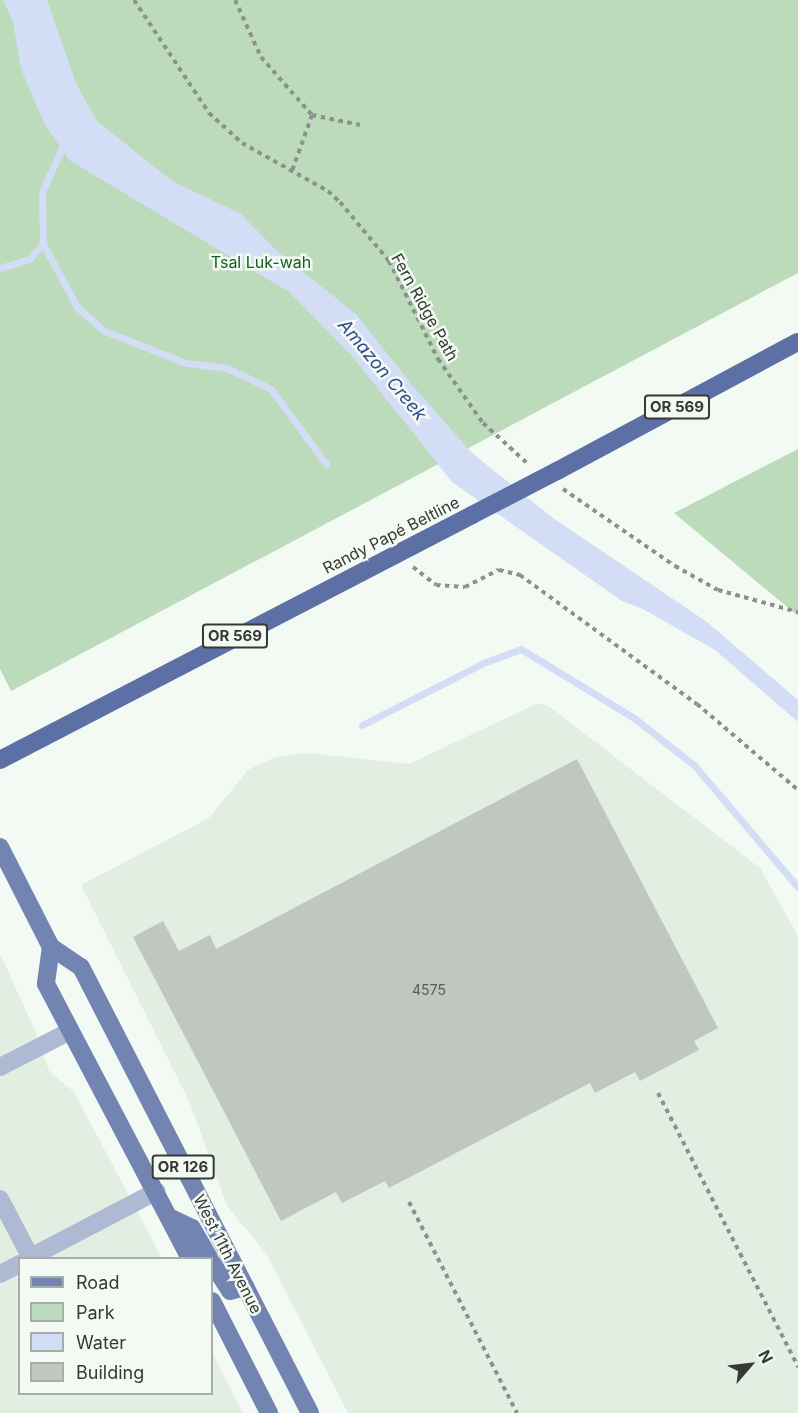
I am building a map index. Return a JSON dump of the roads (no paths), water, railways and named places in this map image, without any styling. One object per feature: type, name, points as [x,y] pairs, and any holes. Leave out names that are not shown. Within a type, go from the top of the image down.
[{"type":"highway","name":"Randy Papé Beltline","points":[[0,760],[472,515],[558,479],[798,342]]},
{"type":"main road","name":"West 11th Avenue","points":[[0,847],[51,947],[81,967],[310,1413]]},
{"type":"main road","name":"OR 126","points":[[51,947],[46,984],[189,1257]]},
{"type":"main road","points":[[169,1217],[192,1228],[208,1257]]},
{"type":"main road","points":[[213,1265],[230,1291],[245,1287]]},
{"type":"main road","points":[[213,1303],[269,1413]]},
{"type":"lane","points":[[0,1067],[70,1031]]},
{"type":"lane","points":[[32,1257],[156,1191]]},
{"type":"lane","points":[[0,1199],[29,1257]]},
{"type":"lane","points":[[0,1274],[18,1265]]},
{"type":"water","name":"Amazon Creek","points":[[3,0],[47,0],[76,83],[97,121],[172,181],[241,214],[277,251],[356,314],[412,385],[472,453],[553,518],[707,622],[798,700],[798,722],[715,650],[643,609],[622,601],[452,482],[352,356],[289,292],[69,160],[44,123],[21,69],[13,22]]},
{"type":"waterway","points":[[0,268],[29,259],[43,244],[42,192],[65,141]]},
{"type":"waterway","points":[[43,244],[77,307],[105,331],[186,363],[227,368],[271,389],[326,464]]},
{"type":"waterway","points":[[362,725],[483,663],[521,649],[634,718],[694,765],[798,887]]},
{"type":"park label","name":"Tsal Luk-wah","points":[[261,262]]}]
